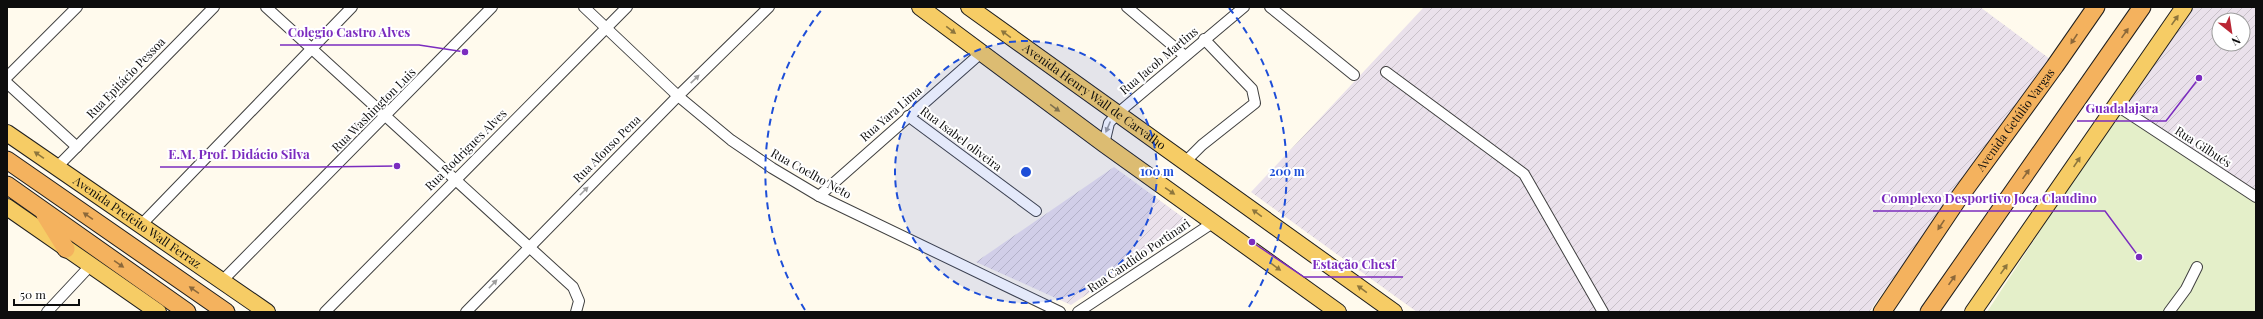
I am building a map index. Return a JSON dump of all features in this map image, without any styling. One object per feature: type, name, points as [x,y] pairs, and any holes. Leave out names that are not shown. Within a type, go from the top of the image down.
[{"type":"highway","name":"Avenida Getúlio Vargas","points":[[1882,312],[1958,199],[2096,7]]},
{"type":"highway","points":[[1929,312],[2142,7]]},
{"type":"highway","name":"Avenida Prefeito Wall Ferraz","points":[[7,160],[226,312]]},
{"type":"highway","points":[[7,185],[187,312]]},
{"type":"highway","points":[[42,210],[66,249]]},
{"type":"main road","points":[[920,7],[1104,144],[1338,312]]},
{"type":"main road","name":"Avenida Henry Wall de Carvalho","points":[[969,7],[1394,312]]},
{"type":"main road","points":[[1973,312],[2184,7]]},
{"type":"main road","name":"Avenida Prefeito Wall Ferraz","points":[[7,133],[267,312]]},
{"type":"main road","points":[[8,209],[158,312]]},
{"type":"street","points":[[7,77],[77,7]]},
{"type":"street","name":"Rua Epitácio Pessoa","points":[[57,167],[214,7]]},
{"type":"street","points":[[266,7],[528,247],[574,287],[579,301],[576,312]]},
{"type":"street","points":[[141,225],[352,7]]},
{"type":"street","name":"Rua Washington Luis","points":[[222,281],[492,7]]},
{"type":"street","name":"Rua Coelho Neto","points":[[584,7],[678,96],[752,155],[819,196],[1060,312]]},
{"type":"street","name":"Rua Rodrigues Alves","points":[[325,312],[627,7]]},
{"type":"street","name":"Rua Afonso Pena","points":[[466,312],[528,247],[678,96],[769,7]]},
{"type":"street","points":[[1127,7],[1185,56]]},
{"type":"street","name":"Rua Jacob Martins","points":[[1104,144],[1109,122],[1204,39],[1244,7]]},
{"type":"street","points":[[1270,7],[1354,75]]},
{"type":"street","points":[[1185,162],[1202,145],[1255,103],[1252,89],[1204,39]]},
{"type":"street","name":"Rua Yara Lima","points":[[819,196],[981,53]]},
{"type":"street","points":[[1386,72],[1524,174],[1603,312]]},
{"type":"street","points":[[7,83],[77,147]]},
{"type":"street","name":"Rua Gilbués","points":[[2116,105],[2256,197]]},
{"type":"street","name":"Rua Isabel oliveira","points":[[908,116],[1036,212]]},
{"type":"street","name":"Rua Candido Portinari","points":[[1078,312],[1214,222]]},
{"type":"street","points":[[47,312],[90,266]]},
{"type":"street","points":[[2169,312],[2186,289],[2197,267]]},
{"type":"shaded area","points":[[1424,7],[1980,7],[2050,59],[1869,312],[1417,312],[1251,192]]},
{"type":"shaded area","points":[[2194,7],[2256,7],[2256,202],[2118,112]]},
{"type":"shaded area","points":[[1114,167],[1192,224],[1071,305],[976,262]]},
{"type":"green space","points":[[2118,112],[2256,202],[2256,312],[1987,312]]},
{"type":"place","name":"Colegio Castro Alves","points":[[465,52]]},
{"type":"place","name":"Guadalajara","points":[[2199,78]]},
{"type":"place","name":"E.M. Prof. Didácio Silva","points":[[397,166]]},
{"type":"place","name":"Estação Chesf","points":[[1252,242]]},
{"type":"place","name":"Complexo Desportivo Joca Claudino","points":[[2139,257]]}]
